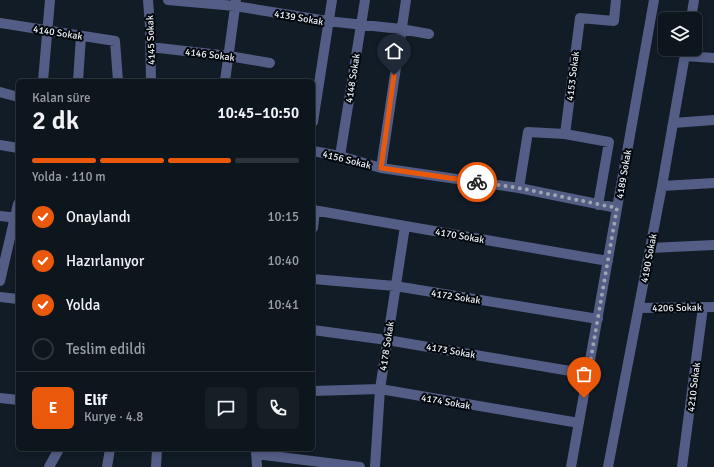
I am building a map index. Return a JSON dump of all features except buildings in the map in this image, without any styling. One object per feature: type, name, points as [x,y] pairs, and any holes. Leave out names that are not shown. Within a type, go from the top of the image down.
[{"type":"street","points":[[43,79],[50,0]]},
{"type":"street","name":"4145 Sokak","points":[[148,0],[150,79]]},
{"type":"street","name":"4139 Sokak","points":[[168,0],[236,3],[328,22],[401,29],[429,34]]},
{"type":"street","points":[[315,109],[332,0]]},
{"type":"street","name":"4148 Sokak","points":[[340,156],[365,0]]},
{"type":"street","points":[[381,168],[406,0]]},
{"type":"street","name":"4153 Sokak","points":[[565,134],[580,18],[614,20],[616,0]]},
{"type":"street","name":"4189 Sokak","points":[[571,467],[654,0]]},
{"type":"street","points":[[692,12],[694,0]]},
{"type":"street","points":[[225,79],[236,3]]},
{"type":"street","name":"4140 Sokak","points":[[0,23],[115,41],[118,79]]},
{"type":"street","points":[[78,79],[81,36]]},
{"type":"street","name":"4146 Sokak","points":[[150,47],[228,56],[270,63]]},
{"type":"street","points":[[702,55],[714,58]]},
{"type":"street","name":"4190 Sokak","points":[[608,467],[685,56]]},
{"type":"street","points":[[0,92],[16,96]]},
{"type":"street","points":[[673,123],[714,120]]},
{"type":"street","points":[[519,188],[528,132],[565,134],[609,142],[598,205]]},
{"type":"street","points":[[0,145],[16,148]]},
{"type":"street","name":"4156 Sokak","points":[[315,151],[340,156],[381,168],[519,188],[617,208]]},
{"type":"street","points":[[662,186],[714,183]]},
{"type":"street","name":"4170 Sokak","points":[[315,210],[608,261]]},
{"type":"street","points":[[0,216],[16,218],[0,281]]},
{"type":"street","name":"4178 Sokak","points":[[375,467],[380,389],[405,226]]},
{"type":"street","points":[[650,248],[714,245]]},
{"type":"street","name":"4172 Sokak","points":[[315,279],[396,286],[598,319]]},
{"type":"street","points":[[0,297],[16,299]]},
{"type":"street","name":"4210 Sokak","points":[[682,467],[703,307]]},
{"type":"street","name":"4206 Sokak","points":[[639,308],[714,307]]},
{"type":"street","name":"4173 Sokak","points":[[315,330],[387,340],[588,374]]},
{"type":"street","name":"4174 Sokak","points":[[315,391],[380,389],[579,423]]},
{"type":"street","points":[[0,398],[16,400]]},
{"type":"street","points":[[49,467],[58,451]]},
{"type":"street","points":[[107,467],[110,451]]},
{"type":"street","points":[[156,467],[157,451]]},
{"type":"street","points":[[257,467],[256,451],[360,467]]},
{"type":"way so far","points":[[477,182],[519,188],[617,208],[584,398]]},
{"type":"route","points":[[394,75],[381,168],[477,182]]}]
